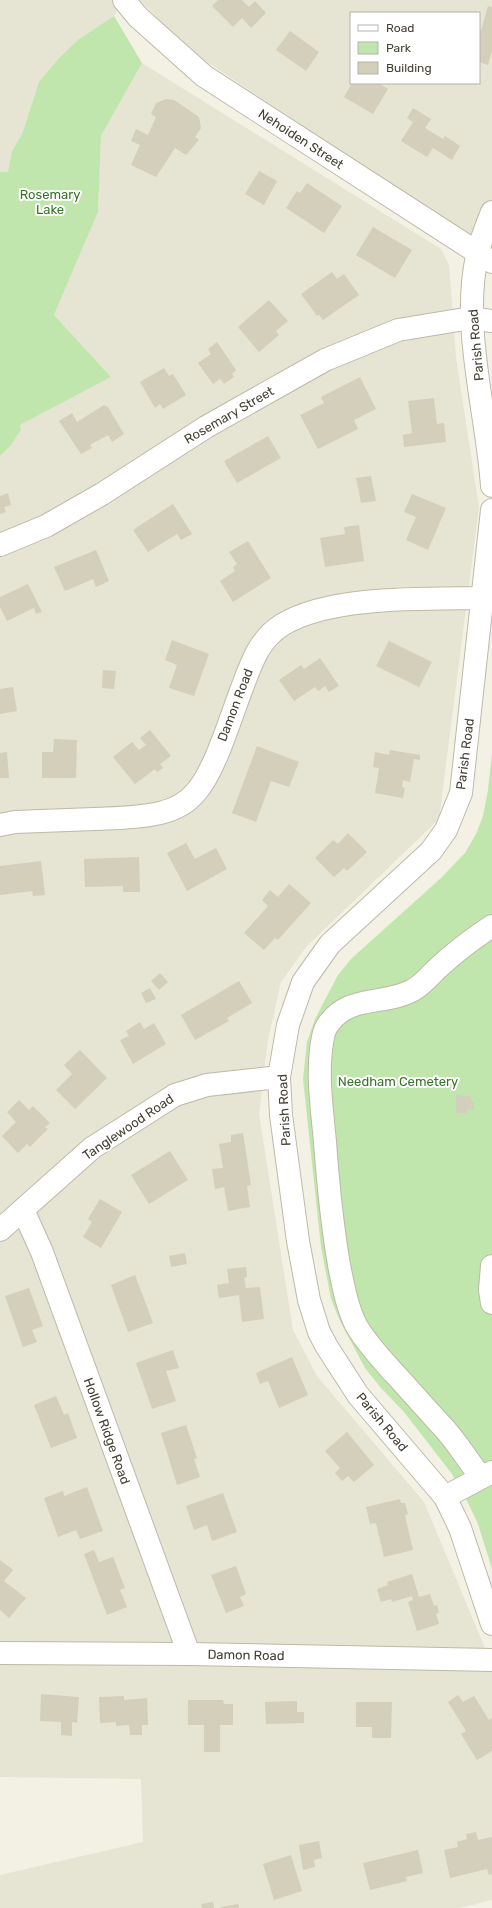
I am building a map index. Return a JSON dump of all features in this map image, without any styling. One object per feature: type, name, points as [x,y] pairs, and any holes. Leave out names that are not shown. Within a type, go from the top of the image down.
[{"type":"street","name":"Nehoiden Street","points":[[124,0],[138,16],[204,76],[485,257]]},
{"type":"street","name":"Parish Road","points":[[492,212],[485,257],[473,284],[482,319],[492,486]]},
{"type":"street","name":"Rosemary Street","points":[[0,545],[46,526],[96,498],[206,427],[325,360],[398,330],[482,319]]},
{"type":"street","name":"Parish Road","points":[[492,510],[461,793],[446,830],[431,851],[330,944],[303,982],[288,1025],[280,1077],[281,1115],[298,1241],[309,1300],[319,1332],[358,1395],[445,1497],[460,1528],[492,1624]]},
{"type":"street","name":"Damon Road","points":[[0,825],[15,822],[145,816],[176,808],[189,799],[204,781],[219,748],[252,660],[261,644],[271,633],[290,620],[338,606],[379,601],[483,598]]},
{"type":"street","points":[[445,1497],[486,1475],[377,1354],[365,1339],[353,1319],[347,1300],[336,1244],[320,1084],[320,1059],[323,1036],[331,1020],[338,1014],[347,1008],[363,1002],[388,1000],[413,990],[428,980],[449,958],[492,926]]},
{"type":"street","name":"Tanglewood Road","points":[[0,1230],[92,1148],[175,1095],[207,1085],[280,1077]]},
{"type":"street","name":"Hollow Ridge Road","points":[[23,1210],[42,1252],[189,1654]]},
{"type":"street","points":[[492,1266],[490,1290],[492,1303]]},
{"type":"street","name":"Damon Road","points":[[0,1653],[189,1654],[492,1660]]},
{"type":"shaded area","points":[[0,0],[122,0],[114,16],[79,39],[59,58],[39,82],[22,134],[12,151],[8,173],[0,172]]},
{"type":"shaded area","points":[[140,0],[492,0],[492,247],[425,207],[186,48]]},
{"type":"shaded area","points":[[142,63],[441,249],[449,265],[456,358],[479,507],[439,819],[306,947],[281,982],[268,1040],[259,1114],[293,1330],[317,1376],[424,1502],[492,1665],[492,1900],[459,1908],[0,1908],[0,1875],[143,1842],[141,1779],[0,1777],[0,456],[11,445],[21,430],[20,425],[111,377],[54,315],[98,212],[101,136]]},
{"type":"green space","name":"Rosemary Lake","points":[[114,16],[142,63],[101,136],[98,212],[54,315],[111,377],[20,425],[21,430],[11,445],[0,456],[0,172],[8,172],[12,151],[22,134],[39,82],[59,58],[79,39]]},
{"type":"green space","name":"Needham Cemetery","points":[[492,753],[492,1569],[478,1524],[452,1474],[404,1412],[381,1388],[365,1368],[340,1321],[331,1299],[321,1247],[303,1079],[307,1042],[315,1019],[338,975],[351,959],[441,878],[465,853],[476,834],[483,816],[488,790]]},
{"type":"building","points":[[218,0],[242,0],[249,7],[255,1],[266,13],[251,28],[242,18],[233,27],[212,6]]},
{"type":"building","points":[[488,6],[492,7],[492,51],[488,65],[480,62],[481,31]]},
{"type":"building","points":[[290,31],[319,52],[306,71],[276,50]]},
{"type":"building","points":[[351,84],[380,84],[388,89],[373,114],[344,97]]},
{"type":"building","points":[[166,99],[174,100],[199,117],[201,128],[195,137],[199,140],[186,155],[175,148],[156,177],[131,165],[140,145],[131,141],[136,129],[148,135],[156,117],[151,114],[156,103]]},
{"type":"building","points":[[413,108],[431,119],[425,128],[443,139],[445,136],[460,146],[452,160],[433,148],[427,157],[401,141],[413,122],[407,118]]},
{"type":"building","points":[[259,171],[277,181],[264,205],[245,194]]},
{"type":"building","points":[[307,183],[342,206],[324,233],[286,208],[297,191],[300,193]]},
{"type":"building","points":[[373,227],[412,250],[395,278],[356,255]]},
{"type":"building","points":[[332,272],[337,279],[344,274],[359,295],[323,320],[319,315],[317,316],[301,294]]},
{"type":"building","points":[[269,300],[288,321],[276,331],[279,335],[259,352],[238,327]]},
{"type":"building","points":[[217,342],[236,370],[232,374],[234,377],[224,384],[220,379],[213,384],[198,363],[211,354],[208,349]]},
{"type":"building","points":[[164,368],[169,376],[173,374],[186,395],[163,409],[160,404],[155,408],[140,382]]},
{"type":"building","points":[[360,377],[376,409],[354,420],[358,429],[318,449],[300,415],[324,403],[321,397]]},
{"type":"building","points":[[434,398],[437,424],[444,423],[446,442],[404,447],[403,435],[412,433],[408,401]]},
{"type":"building","points":[[104,405],[108,407],[124,434],[112,442],[108,435],[90,445],[92,448],[81,454],[59,421],[72,413],[77,422]]},
{"type":"building","points":[[268,436],[281,458],[237,483],[224,461]]},
{"type":"building","points":[[371,476],[376,501],[361,503],[356,478]]},
{"type":"building","points":[[8,493],[11,505],[4,507],[6,512],[0,514],[0,496]]},
{"type":"building","points":[[412,494],[446,508],[428,550],[406,540],[416,517],[404,512]]},
{"type":"building","points":[[173,504],[192,534],[181,540],[177,534],[148,552],[133,530]]},
{"type":"building","points":[[359,525],[364,561],[325,567],[320,538],[345,534],[344,527]]},
{"type":"building","points":[[248,541],[271,578],[233,602],[220,581],[235,571],[233,567],[237,564],[229,552]]},
{"type":"building","points":[[96,550],[109,581],[96,587],[93,579],[65,591],[54,567]]},
{"type":"building","points":[[28,584],[42,612],[36,614],[34,608],[7,621],[0,607],[0,597]]},
{"type":"building","points":[[172,640],[209,654],[194,696],[169,688],[177,665],[165,660]]},
{"type":"building","points":[[389,641],[432,662],[419,687],[376,666]]},
{"type":"building","points":[[320,658],[339,686],[329,692],[325,686],[318,691],[315,687],[294,701],[279,680],[301,665],[304,669]]},
{"type":"building","points":[[103,670],[116,671],[114,689],[102,688]]},
{"type":"building","points":[[13,687],[17,711],[0,714],[0,689]]},
{"type":"building","points":[[150,730],[171,756],[160,764],[163,768],[157,772],[155,769],[135,784],[113,757],[132,742],[139,750],[146,745],[140,738]]},
{"type":"building","points":[[54,739],[77,740],[76,778],[42,778],[42,752],[53,752]]},
{"type":"building","points":[[257,746],[299,762],[289,787],[271,781],[256,822],[232,813]]},
{"type":"building","points":[[390,750],[420,755],[420,760],[414,759],[410,782],[403,780],[402,787],[405,788],[403,798],[375,793],[379,768],[373,767],[375,752],[389,755]]},
{"type":"building","points":[[7,752],[9,778],[0,778],[0,753]]},
{"type":"building","points":[[348,833],[367,852],[347,871],[344,868],[334,877],[315,858],[333,840],[338,844]]},
{"type":"building","points":[[186,843],[195,859],[216,848],[227,869],[187,891],[167,853]]},
{"type":"building","points":[[139,857],[140,892],[123,892],[123,886],[85,887],[84,859]]},
{"type":"building","points":[[41,861],[45,895],[33,896],[32,891],[0,895],[0,866]]},
{"type":"building","points":[[289,884],[311,903],[278,940],[275,938],[264,950],[244,933],[268,906],[262,900],[270,890],[278,897]]},
{"type":"building","points":[[160,973],[168,982],[159,990],[151,981]]},
{"type":"building","points":[[239,981],[252,1003],[227,1018],[229,1021],[195,1040],[181,1015]]},
{"type":"building","points":[[150,988],[156,999],[146,1003],[141,993]]},
{"type":"building","points":[[140,1022],[144,1029],[154,1023],[166,1044],[133,1064],[120,1040],[129,1036],[126,1031]]},
{"type":"building","points":[[80,1050],[107,1078],[75,1109],[56,1090],[72,1074],[64,1065]]},
{"type":"building","points":[[456,1095],[471,1096],[471,1101],[474,1101],[474,1110],[467,1109],[467,1113],[456,1113]]},
{"type":"building","points":[[19,1100],[29,1110],[33,1106],[50,1123],[45,1127],[48,1129],[30,1147],[27,1144],[18,1153],[2,1136],[16,1122],[7,1112]]},
{"type":"building","points":[[243,1133],[251,1185],[247,1186],[250,1207],[228,1211],[224,1187],[215,1189],[212,1169],[223,1168],[219,1144],[231,1142],[231,1135]]},
{"type":"building","points":[[170,1151],[188,1180],[149,1204],[131,1175]]},
{"type":"building","points":[[100,1199],[122,1212],[101,1248],[83,1237],[92,1222],[88,1219]]},
{"type":"building","points":[[185,1253],[187,1264],[171,1267],[169,1256]]},
{"type":"building","points":[[246,1267],[247,1277],[244,1278],[246,1288],[260,1287],[264,1319],[242,1322],[239,1295],[219,1298],[217,1285],[229,1283],[227,1269]]},
{"type":"building","points":[[135,1275],[153,1323],[128,1332],[111,1285]]},
{"type":"building","points":[[29,1288],[43,1326],[32,1330],[37,1342],[23,1347],[5,1296]]},
{"type":"building","points":[[173,1350],[179,1368],[166,1371],[176,1401],[152,1409],[136,1363]]},
{"type":"building","points":[[292,1357],[308,1395],[279,1408],[268,1381],[260,1384],[256,1373]]},
{"type":"building","points":[[56,1396],[64,1415],[68,1413],[77,1438],[51,1448],[34,1405]]},
{"type":"building","points":[[186,1425],[197,1458],[194,1459],[200,1477],[177,1485],[161,1433]]},
{"type":"building","points":[[347,1432],[374,1465],[354,1482],[348,1476],[342,1481],[335,1473],[340,1468],[325,1451]]},
{"type":"building","points":[[87,1487],[103,1531],[80,1539],[76,1530],[58,1537],[44,1498],[63,1491],[64,1496]]},
{"type":"building","points":[[223,1493],[237,1532],[212,1541],[207,1525],[194,1530],[186,1506]]},
{"type":"building","points":[[400,1499],[401,1503],[405,1503],[408,1514],[405,1515],[413,1550],[384,1557],[376,1523],[370,1524],[366,1507]]},
{"type":"building","points":[[94,1550],[99,1562],[113,1557],[125,1588],[120,1590],[127,1607],[107,1615],[84,1554]]},
{"type":"building","points":[[0,1560],[13,1570],[4,1581],[26,1598],[9,1618],[0,1610]]},
{"type":"building","points":[[236,1566],[246,1594],[240,1597],[244,1606],[226,1613],[211,1575]]},
{"type":"building","points":[[412,1574],[419,1597],[430,1594],[434,1606],[437,1605],[439,1613],[436,1614],[439,1624],[417,1631],[408,1602],[413,1600],[412,1596],[392,1602],[391,1599],[381,1602],[377,1589],[388,1585],[387,1582]]},
{"type":"building","points":[[41,1694],[79,1697],[77,1723],[72,1722],[72,1736],[61,1735],[61,1722],[40,1721]]},
{"type":"building","points":[[458,1695],[463,1702],[474,1696],[489,1720],[492,1718],[492,1751],[477,1760],[461,1734],[466,1731],[448,1702]]},
{"type":"building","points":[[124,1696],[124,1700],[147,1698],[148,1725],[142,1725],[142,1735],[130,1735],[129,1725],[116,1726],[116,1722],[100,1723],[99,1697]]},
{"type":"building","points":[[188,1700],[223,1700],[224,1704],[233,1704],[233,1725],[220,1725],[220,1752],[204,1752],[204,1725],[188,1725]]},
{"type":"building","points":[[297,1701],[297,1712],[304,1712],[304,1723],[266,1724],[265,1702]]},
{"type":"building","points":[[356,1702],[392,1702],[391,1738],[372,1738],[372,1727],[356,1727]]},
{"type":"building","points":[[476,1832],[478,1840],[492,1837],[492,1874],[489,1875],[487,1869],[450,1878],[444,1850],[458,1847],[457,1842],[467,1839],[466,1834]]},
{"type":"building","points":[[319,1841],[322,1858],[314,1860],[315,1867],[303,1870],[299,1845]]},
{"type":"building","points":[[418,1850],[423,1873],[406,1877],[407,1881],[370,1890],[363,1863]]},
{"type":"building","points":[[291,1855],[302,1891],[274,1900],[263,1864]]},
{"type":"building","points":[[213,1902],[214,1908],[202,1908],[201,1904]]},
{"type":"building","points":[[238,1904],[239,1908],[221,1908],[221,1907]]}]
